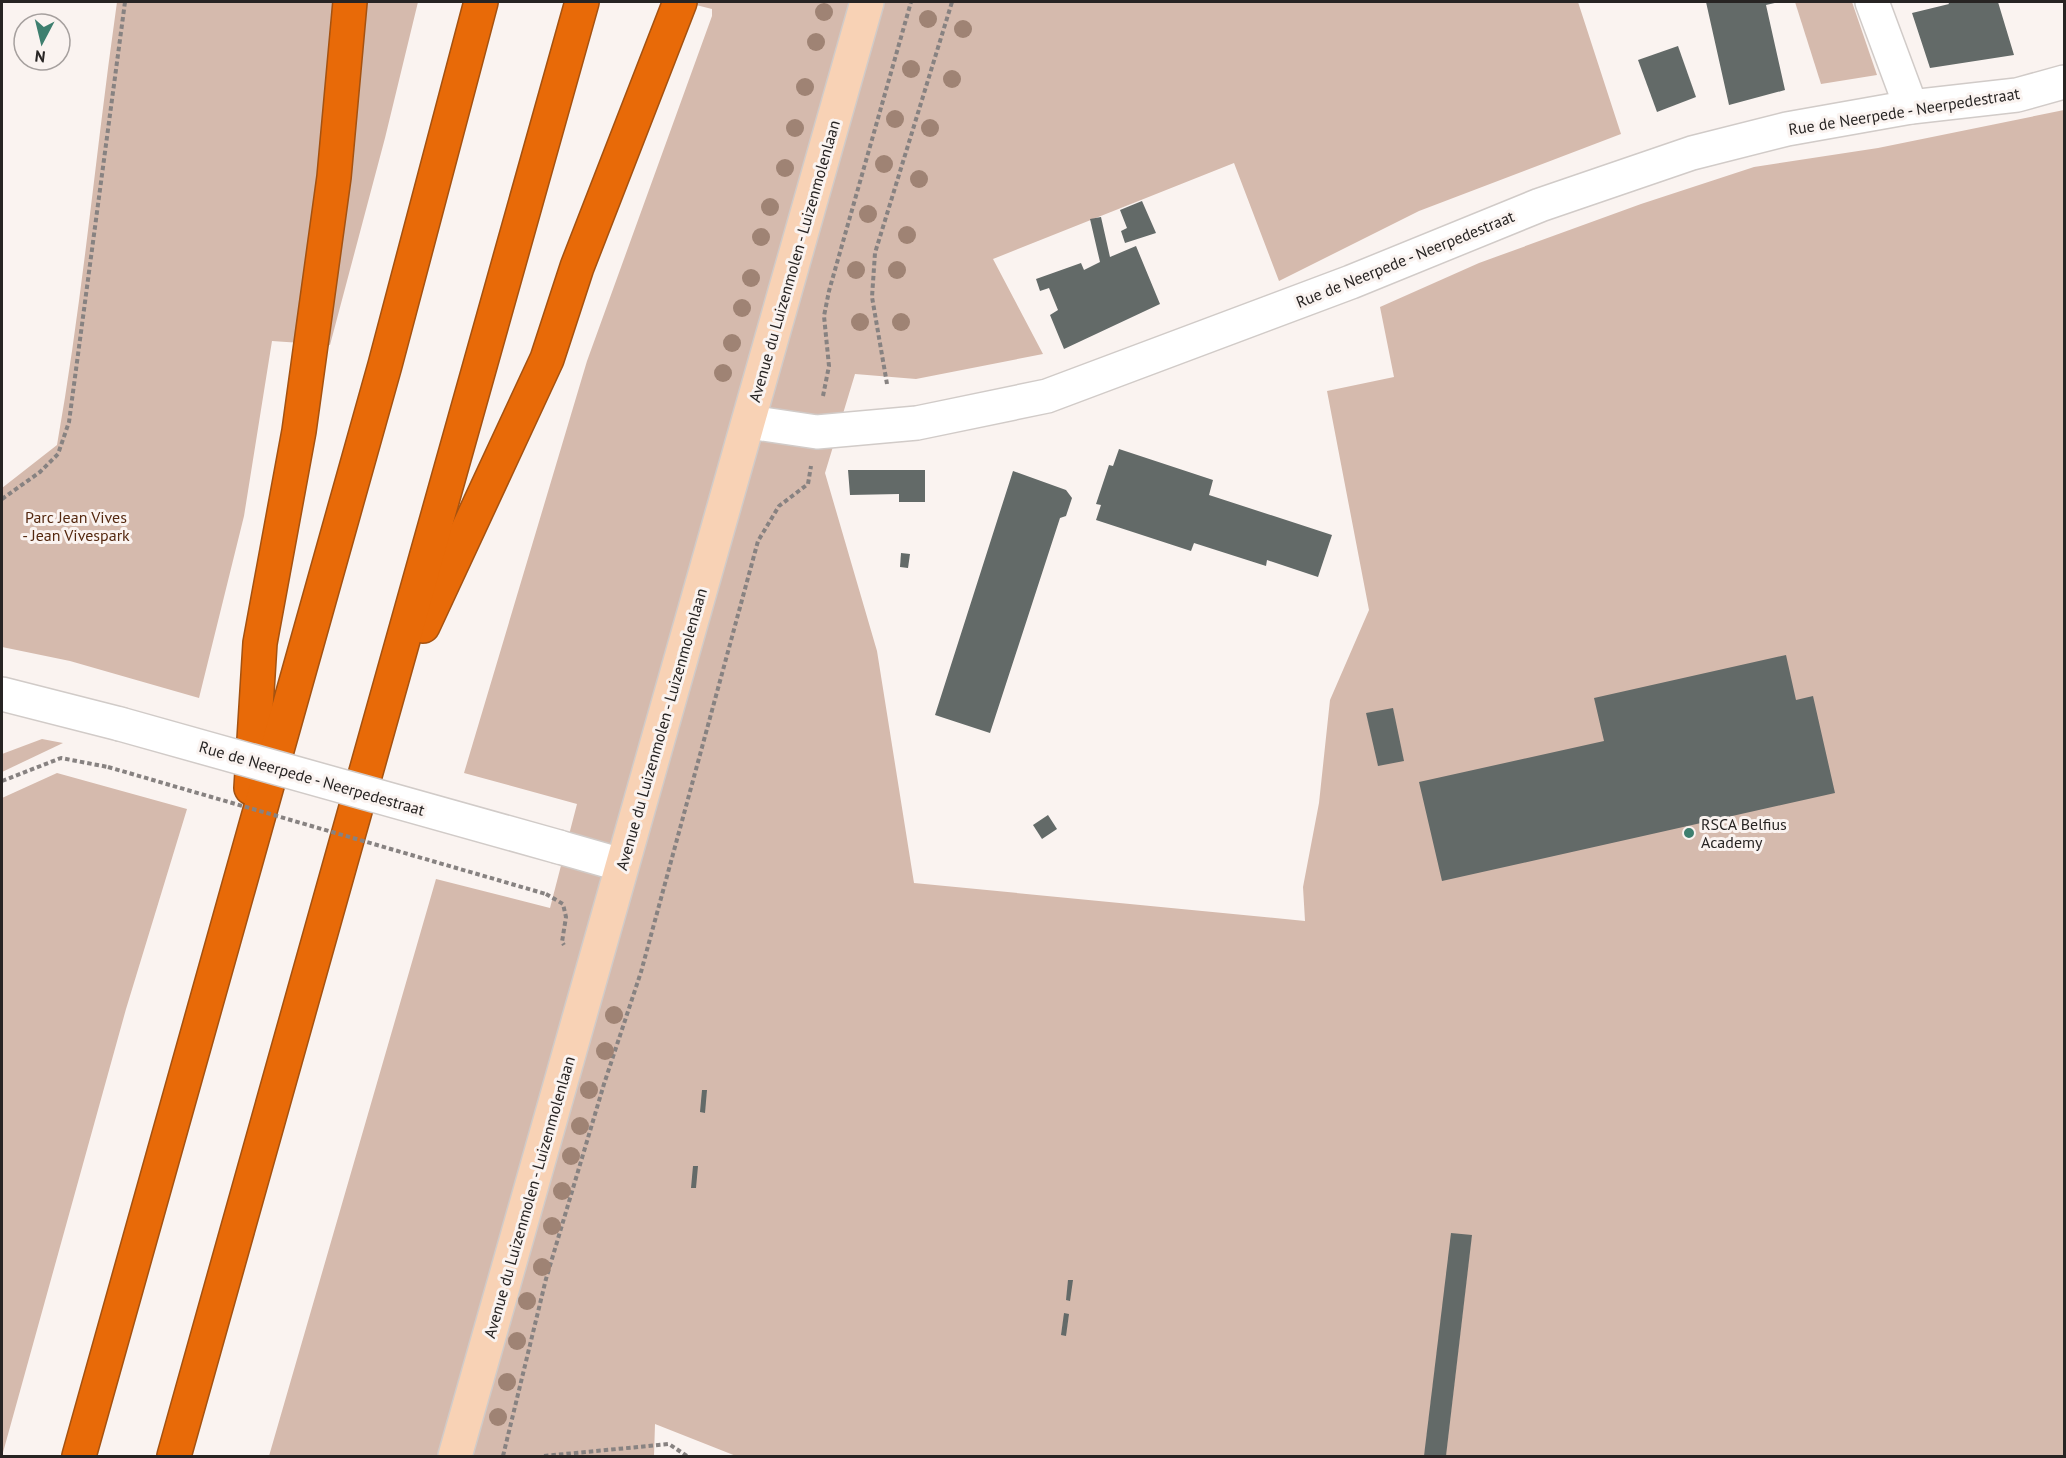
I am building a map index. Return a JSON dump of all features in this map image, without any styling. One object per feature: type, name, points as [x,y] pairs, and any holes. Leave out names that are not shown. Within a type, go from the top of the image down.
[{"type":"highway","points":[[246,856],[261,643],[301,420],[334,177],[350,2]]},
{"type":"highway","points":[[79,1456],[388,354],[481,2]]},
{"type":"highway","points":[[174,1456],[582,2]]},
{"type":"highway","points":[[381,717],[547,359],[605,191],[680,2]]},
{"type":"street","name":"Avenue du Luizenmolen - Luizenmolenlaan","points":[[455,1456],[867,2]]},
{"type":"street","points":[[1872,2],[1911,107]]},
{"type":"street","name":"Rue de Neerpede - Neerpedestraat","points":[[749,422],[817,432],[917,423],[1047,396],[1351,282],[1540,205],[1692,153],[1787,129],[1911,107],[2017,95],[2064,82]]},
{"type":"street","name":"Rue de Neerpede - Neerpedestraat","points":[[2,694],[120,724],[622,865]]},
{"type":"path","points":[[2,499],[40,472],[58,454],[69,422],[125,2]]},
{"type":"path","points":[[502,1456],[546,1279],[604,1083],[641,972],[729,640],[758,541],[779,506],[807,484],[829,366],[824,316],[829,291],[911,2]]},
{"type":"path","points":[[887,384],[872,297],[875,253],[952,2]]},
{"type":"path","points":[[2,781],[61,758],[108,767],[546,894]]},
{"type":"path","points":[[633,970],[641,972]]},
{"type":"path","points":[[544,1456],[669,1444],[687,1456]]},
{"type":"green space","name":"Parc Jean Vives - Jean Vivespark","points":[[117,2],[418,2],[385,138],[330,345],[272,341],[244,516],[199,698],[70,661],[2,647],[2,488],[57,445],[82,279]]},
{"type":"green space","name":"RSCA Belfius Academy","points":[[684,2],[1578,2],[1621,134],[1419,211],[1279,281],[1234,163],[993,259],[1043,354],[916,379],[855,374],[825,473],[877,651],[914,883],[1305,921],[1303,887],[1319,803],[1330,700],[1369,610],[1327,391],[1394,377],[1380,307],[1479,263],[1641,204],[1754,167],[1878,148],[2064,110],[2064,1456],[736,1456],[655,1424],[654,1456],[269,1456],[436,879],[550,908],[577,804],[464,773],[587,361],[712,16],[712,9]]},
{"type":"green space","points":[[1795,2],[1852,2],[1877,75],[1821,84]]},
{"type":"green space","points":[[42,739],[63,743],[2,772],[2,754]]},
{"type":"green space","points":[[57,773],[187,809],[126,1009],[2,1456],[2,798]]},
{"type":"building","points":[[1706,2],[1779,2],[1766,5],[1785,90],[1729,105]]},
{"type":"building","points":[[1948,2],[1998,2],[2014,55],[1930,68],[1912,13],[1949,4]]},
{"type":"building","points":[[1678,46],[1696,97],[1657,112],[1638,60]]},
{"type":"building","points":[[1142,201],[1156,233],[1125,243],[1121,231],[1127,228],[1120,210]]},
{"type":"building","points":[[1101,217],[1110,257],[1136,246],[1160,304],[1064,349],[1050,315],[1058,310],[1049,288],[1040,291],[1036,279],[1081,263],[1084,270],[1100,262],[1090,219]]},
{"type":"building","points":[[1119,449],[1213,480],[1209,495],[1332,535],[1318,577],[1267,560],[1266,566],[1194,543],[1191,551],[1096,520],[1101,505],[1096,504],[1109,465],[1113,466]]},
{"type":"building","points":[[848,470],[925,470],[925,502],[899,502],[899,494],[850,495]]},
{"type":"building","points":[[1013,471],[1066,490],[1072,498],[1066,516],[1060,518],[990,733],[935,715]]},
{"type":"building","points":[[901,553],[910,554],[908,568],[900,567]]},
{"type":"building","points":[[1786,655],[1796,700],[1813,696],[1835,793],[1442,881],[1419,782],[1604,741],[1594,698]]},
{"type":"building","points":[[1393,708],[1404,761],[1378,766],[1366,713]]},
{"type":"building","points":[[1048,815],[1057,829],[1042,839],[1033,825]]},
{"type":"building","points":[[702,1090],[707,1090],[705,1113],[700,1112]]},
{"type":"building","points":[[693,1166],[698,1166],[696,1188],[691,1188]]},
{"type":"building","points":[[1451,1233],[1472,1235],[1446,1456],[1424,1456]]},
{"type":"building","points":[[1068,1280],[1073,1280],[1070,1301],[1066,1300]]},
{"type":"building","points":[[1064,1313],[1069,1314],[1066,1336],[1061,1335]]},
{"type":"place","name":"RSCA Belfius Academy","points":[[1689,833]]}]
